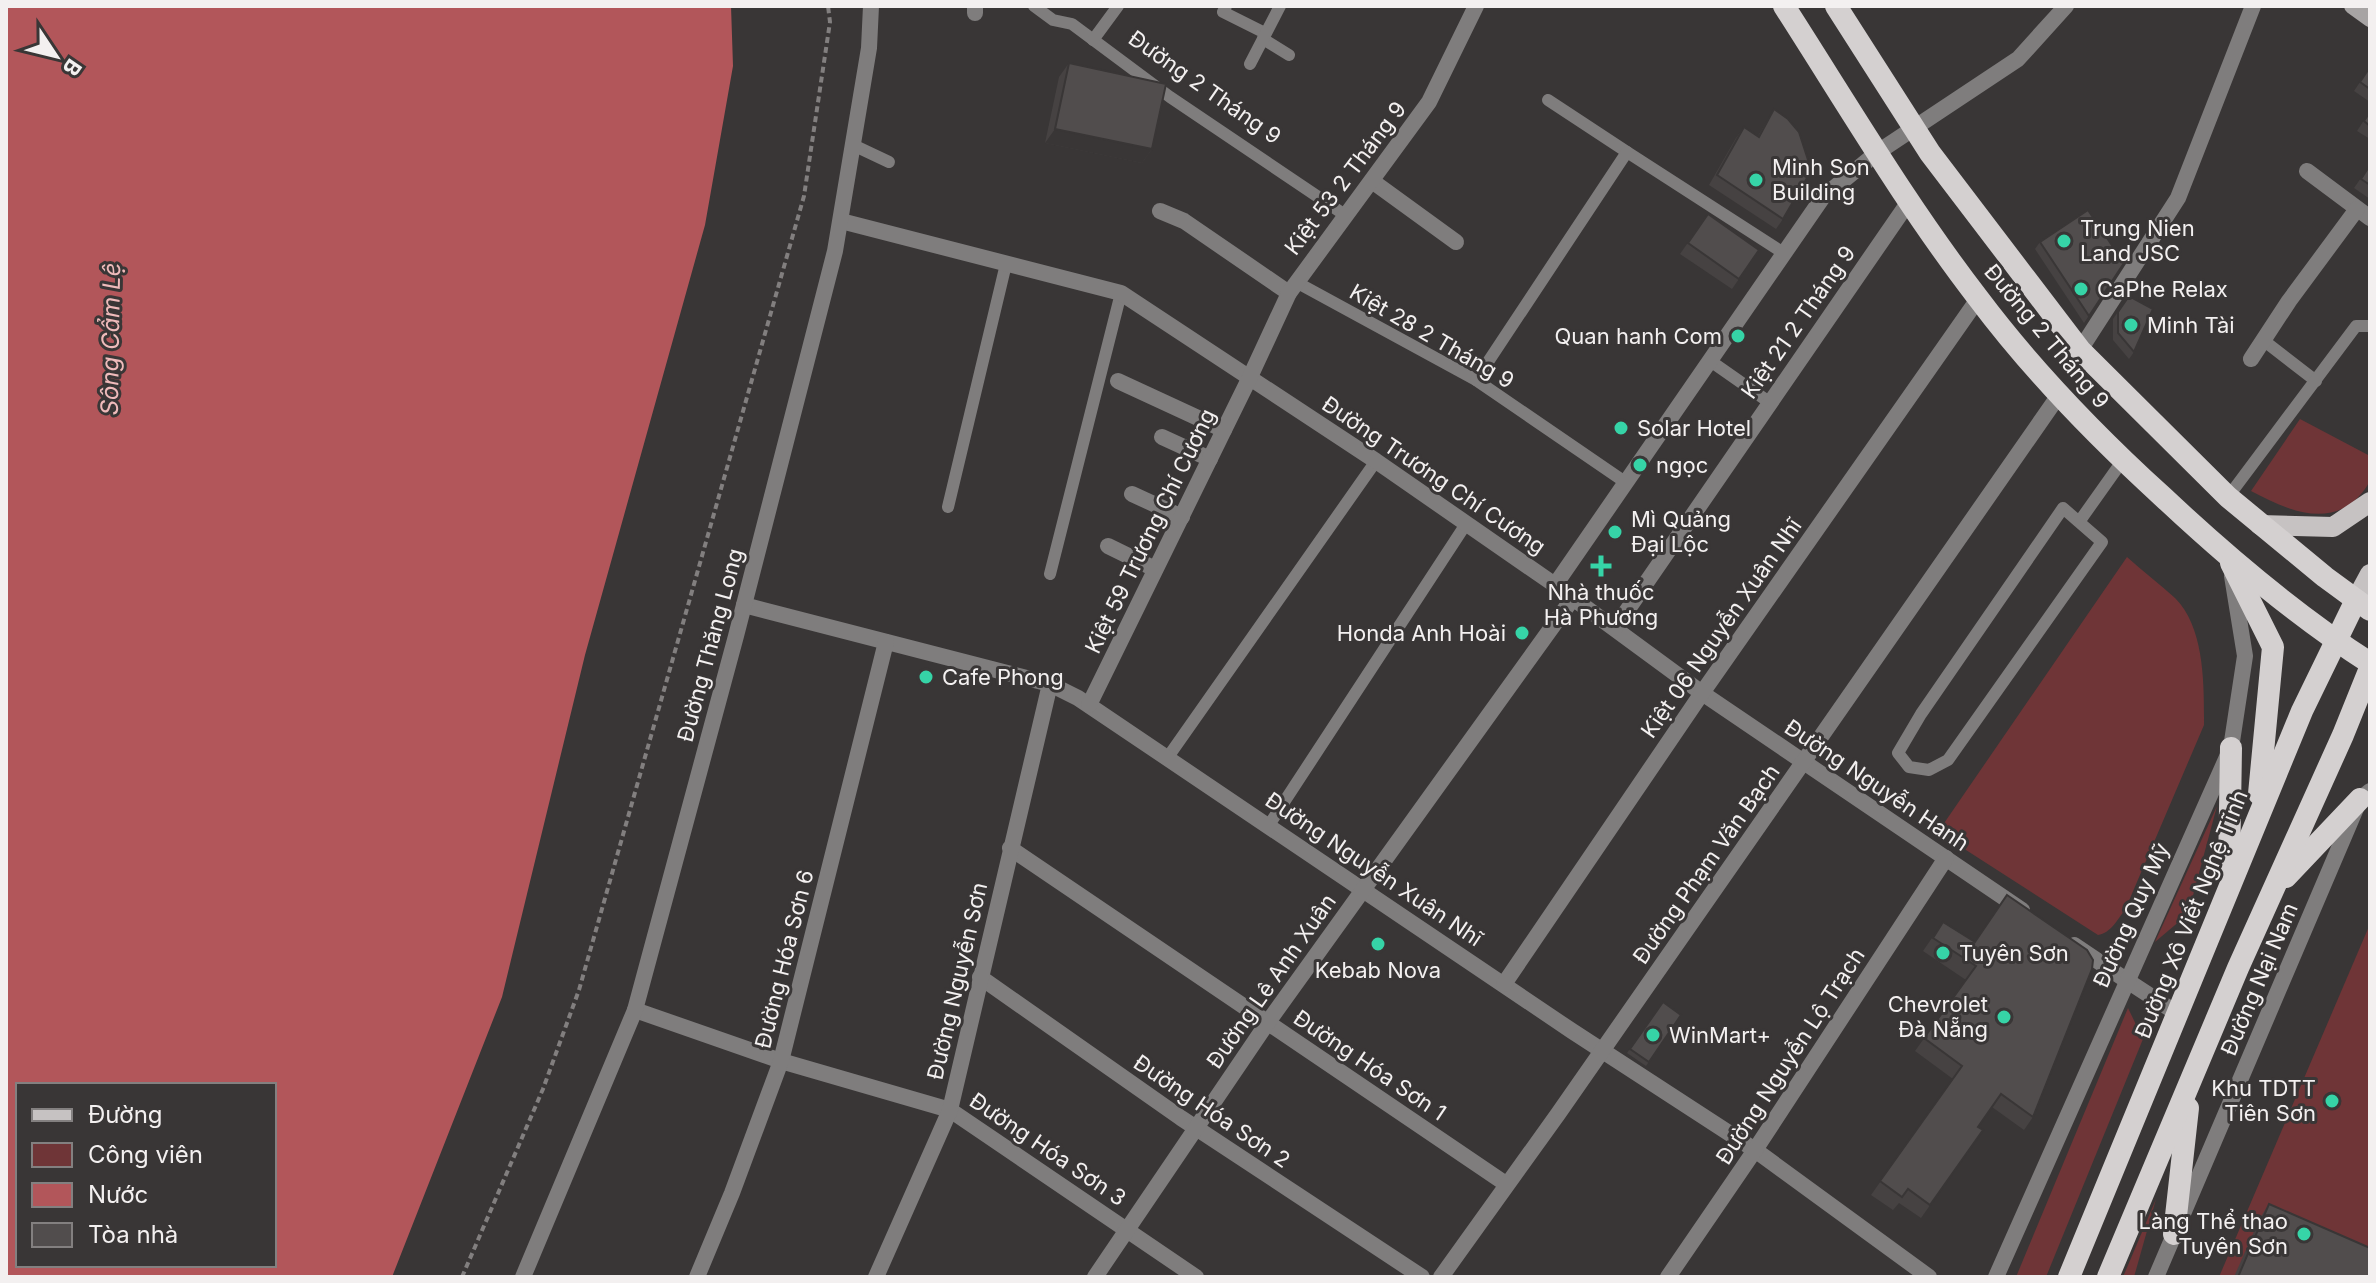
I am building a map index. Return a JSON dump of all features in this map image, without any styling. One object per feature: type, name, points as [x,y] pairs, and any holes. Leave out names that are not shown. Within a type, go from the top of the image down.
[{"type":"highway","name":"Đường 2 Tháng 9","points":[[1784,6],[1978,299],[2059,395],[2229,559],[2370,665]]},
{"type":"highway","name":"Đường 2 Tháng 9","points":[[1836,6],[1914,129],[2080,350],[2228,497],[2363,605]]},
{"type":"highway","points":[[2229,559],[2273,647],[2257,820]]},
{"type":"highway","name":"Đường Xô Viết Nghệ Tĩnh","points":[[2069,1277],[2302,711],[2336,641],[2363,605]]},
{"type":"highway","points":[[2108,1277],[2370,665]]},
{"type":"highway","points":[[2229,883],[2231,748]]},
{"type":"highway","points":[[2274,890],[2365,795]]},
{"type":"highway","points":[[2174,1234],[2191,1082]]},
{"type":"main road","points":[[2260,525],[2333,527],[2370,502]]},
{"type":"main road","name":"Đường Xô Viết Nghệ Tĩnh","points":[[2363,605],[2370,574]]},
{"type":"street","name":"Đường Thăng Long","points":[[523,1277],[635,1010],[744,605],[841,221],[869,48],[871,6]]},
{"type":"street","name":"Kiệt 53 2 Tháng 9","points":[[1250,377],[1292,287],[1429,102],[1476,6]]},
{"type":"street","name":"Đường Trương Chí Cương","points":[[841,221],[1121,293],[1376,461],[1555,585],[1782,252],[1823,197],[1878,152],[2018,59],[2066,6]]},
{"type":"street","points":[[2080,350],[2178,198],[2253,6]]},
{"type":"street","points":[[2251,359],[2289,301],[2364,213],[2307,171]]},
{"type":"street","points":[[1372,181],[1456,242]]},
{"type":"street","name":"Kiệt 21 2 Tháng 9","points":[[1615,628],[1910,200]]},
{"type":"street","points":[[1160,211],[1184,221],[1292,287]]},
{"type":"street","name":"Kiệt 06 Nguyễn Xuân Nhĩ","points":[[1504,984],[1702,693],[1978,299]]},
{"type":"street","name":"Kiệt 59 Trương Chí Cương","points":[[1089,705],[1250,377]]},
{"type":"street","points":[[1118,381],[1224,430]]},
{"type":"street","name":"Đường Phạm Văn Bạch","points":[[1441,1277],[2059,395]]},
{"type":"street","points":[[1162,437],[1210,459]]},
{"type":"street","points":[[1132,494],[1182,517]]},
{"type":"street","points":[[1108,546],[1155,569]]},
{"type":"street","name":"Đường Quy Mỹ","points":[[1996,1277],[2231,748],[2245,656],[2229,559]]},
{"type":"street","name":"Đường Nguyễn Hanh","points":[[1555,585],[1702,693],[2036,919]]},
{"type":"street","name":"Đường Lê Anh Xuân","points":[[1095,1277],[1268,1022],[1573,598]]},
{"type":"street","name":"Đường Nguyễn Xuân Nhĩ","points":[[744,605],[1050,684],[1089,705],[1601,1051],[1755,1150],[1929,1277]]},
{"type":"street","name":"Đường Hóa Sơn 6","points":[[697,1277],[781,1061],[886,642]]},
{"type":"street","name":"Đường Nguyễn Sơn","points":[[876,1277],[950,1110],[1050,684]]},
{"type":"street","name":"Đường Nại Nam","points":[[2156,1277],[2365,795]]},
{"type":"street","name":"Đường Hóa Sơn 1","points":[[1010,848],[1506,1184]]},
{"type":"street","name":"Đường Nguyễn Lộ Trạch","points":[[1668,1277],[1946,858]]},
{"type":"street","points":[[2062,937],[2178,1014]]},
{"type":"street","name":"Đường Hóa Sơn 2","points":[[980,977],[1196,1128],[1422,1277]]},
{"type":"street","name":"Đường Hóa Sơn 3","points":[[635,1010],[781,1061],[950,1110],[1196,1277]]},
{"type":"lane","name":"Đường 2 Tháng 9","points":[[1034,6],[1053,20],[1072,24],[1170,97],[1345,215]]},
{"type":"lane","points":[[1093,40],[1118,6]]},
{"type":"lane","points":[[1226,6],[1223,12],[1289,55]]},
{"type":"lane","points":[[1250,64],[1280,6]]},
{"type":"lane","points":[[1548,100],[1782,252]]},
{"type":"lane","points":[[853,145],[889,162]]},
{"type":"lane","points":[[1476,380],[1627,152]]},
{"type":"lane","points":[[948,507],[1006,264]]},
{"type":"lane","name":"Kiệt 28 2 Tháng 9","points":[[1292,287],[1476,380],[1625,482]]},
{"type":"lane","points":[[1050,574],[1121,293]]},
{"type":"lane","points":[[2228,497],[2356,326],[2370,326]]},
{"type":"lane","points":[[2263,340],[2316,381]]},
{"type":"lane","points":[[1709,360],[1769,402]]},
{"type":"lane","points":[[2079,522],[2123,460]]},
{"type":"lane","points":[[1168,757],[1376,461]]},
{"type":"lane","points":[[2063,508],[2079,522],[2102,542],[1948,760],[1929,770],[1909,767],[1898,753],[1921,714],[2063,508]]},
{"type":"lane","points":[[1269,825],[1466,524]]},
{"type":"path","points":[[462,1277],[543,1089],[583,975],[804,196],[830,22],[828,6]]},
{"type":"green space","points":[[2300,419],[2370,456],[2368,485],[2355,500],[2341,509],[2315,514],[2302,512],[2251,491]]},
{"type":"green space","points":[[2127,557],[2175,598],[2192,625],[2201,658],[2204,725],[2125,910],[2110,929],[2098,935],[1938,832]]},
{"type":"green space","points":[[2217,806],[2188,914],[2155,942]]},
{"type":"green space","name":"Khu TDTT Tiên Sơn","points":[[2370,924],[2370,1277],[2219,1277]]},
{"type":"green space","points":[[2128,1008],[2143,1039],[2046,1277],[2016,1277]]},
{"type":"green space","points":[[2156,1199],[2134,1277],[2123,1277]]},
{"type":"water","name":"Sông Cẩm Lệ","points":[[6,6],[731,6],[733,66],[705,225],[585,655],[502,997],[392,1277],[6,1277]]},
{"type":"building","points":[[1069,63],[1166,84],[1152,149],[1055,129]]},
{"type":"building","points":[[2370,67],[2370,89],[2360,82]]},
{"type":"building","name":"Minh Son Building","points":[[1774,109],[1799,132],[1809,163],[1807,178],[1783,219],[1717,175],[1744,127],[1759,137]]},
{"type":"building","points":[[2370,112],[2370,126],[2364,121]]},
{"type":"building","points":[[2370,165],[2370,185],[2361,179]]},
{"type":"building","points":[[2088,210],[2124,263],[2089,316],[2040,242]]},
{"type":"building","points":[[1708,214],[1759,250],[1739,279],[1688,243]]},
{"type":"building","name":"Minh Tài","points":[[2129,296],[2153,309],[2134,352],[2118,333],[2118,312]]},
{"type":"building","name":"Chevrolet Đà Nẵng","points":[[2007,895],[2087,950],[2093,960],[2092,969],[2033,1117],[2001,1094],[1978,1127],[1983,1130],[1930,1205],[1908,1189],[1902,1197],[1880,1181],[1962,1066],[1924,1038],[1976,966],[1933,938],[1943,922],[1975,942]]},
{"type":"building","name":"WinMart+","points":[[1663,1002],[1681,1015],[1649,1062],[1630,1049]]},
{"type":"building","points":[[2269,1204],[2370,1248],[2370,1277],[2238,1277]]},
{"type":"place","name":"Minh Son Building","points":[[1756,180]]},
{"type":"place","name":"Trung Nien Land JSC","points":[[2064,241]]},
{"type":"place","name":"CaPhe Relax","points":[[2081,289]]},
{"type":"place","name":"Minh Tài","points":[[2131,325]]},
{"type":"place","name":"Quan hanh Com","points":[[1738,336]]},
{"type":"place","name":"Solar Hotel","points":[[1621,428]]},
{"type":"place","name":"ngọc","points":[[1640,465]]},
{"type":"place","name":"Mì Quảng Đại Lộc","points":[[1615,532]]},
{"type":"place","name":"Nhà thuốc Hà Phương","points":[[1601,566]]},
{"type":"place","name":"Honda Anh Hoài","points":[[1522,633]]},
{"type":"place","name":"Cafe Phong","points":[[926,677]]},
{"type":"place","name":"Kebab Nova","points":[[1378,944]]},
{"type":"place","name":"Tuyên Sơn","points":[[1943,953]]},
{"type":"place","name":"Chevrolet Đà Nẵng","points":[[2004,1017]]},
{"type":"place","name":"WinMart+","points":[[1653,1035]]},
{"type":"place","name":"Khu TDTT Tiên Sơn","points":[[2332,1101]]},
{"type":"place","name":"Làng Thể thao Tuyên Sơn","points":[[2304,1234]]}]
